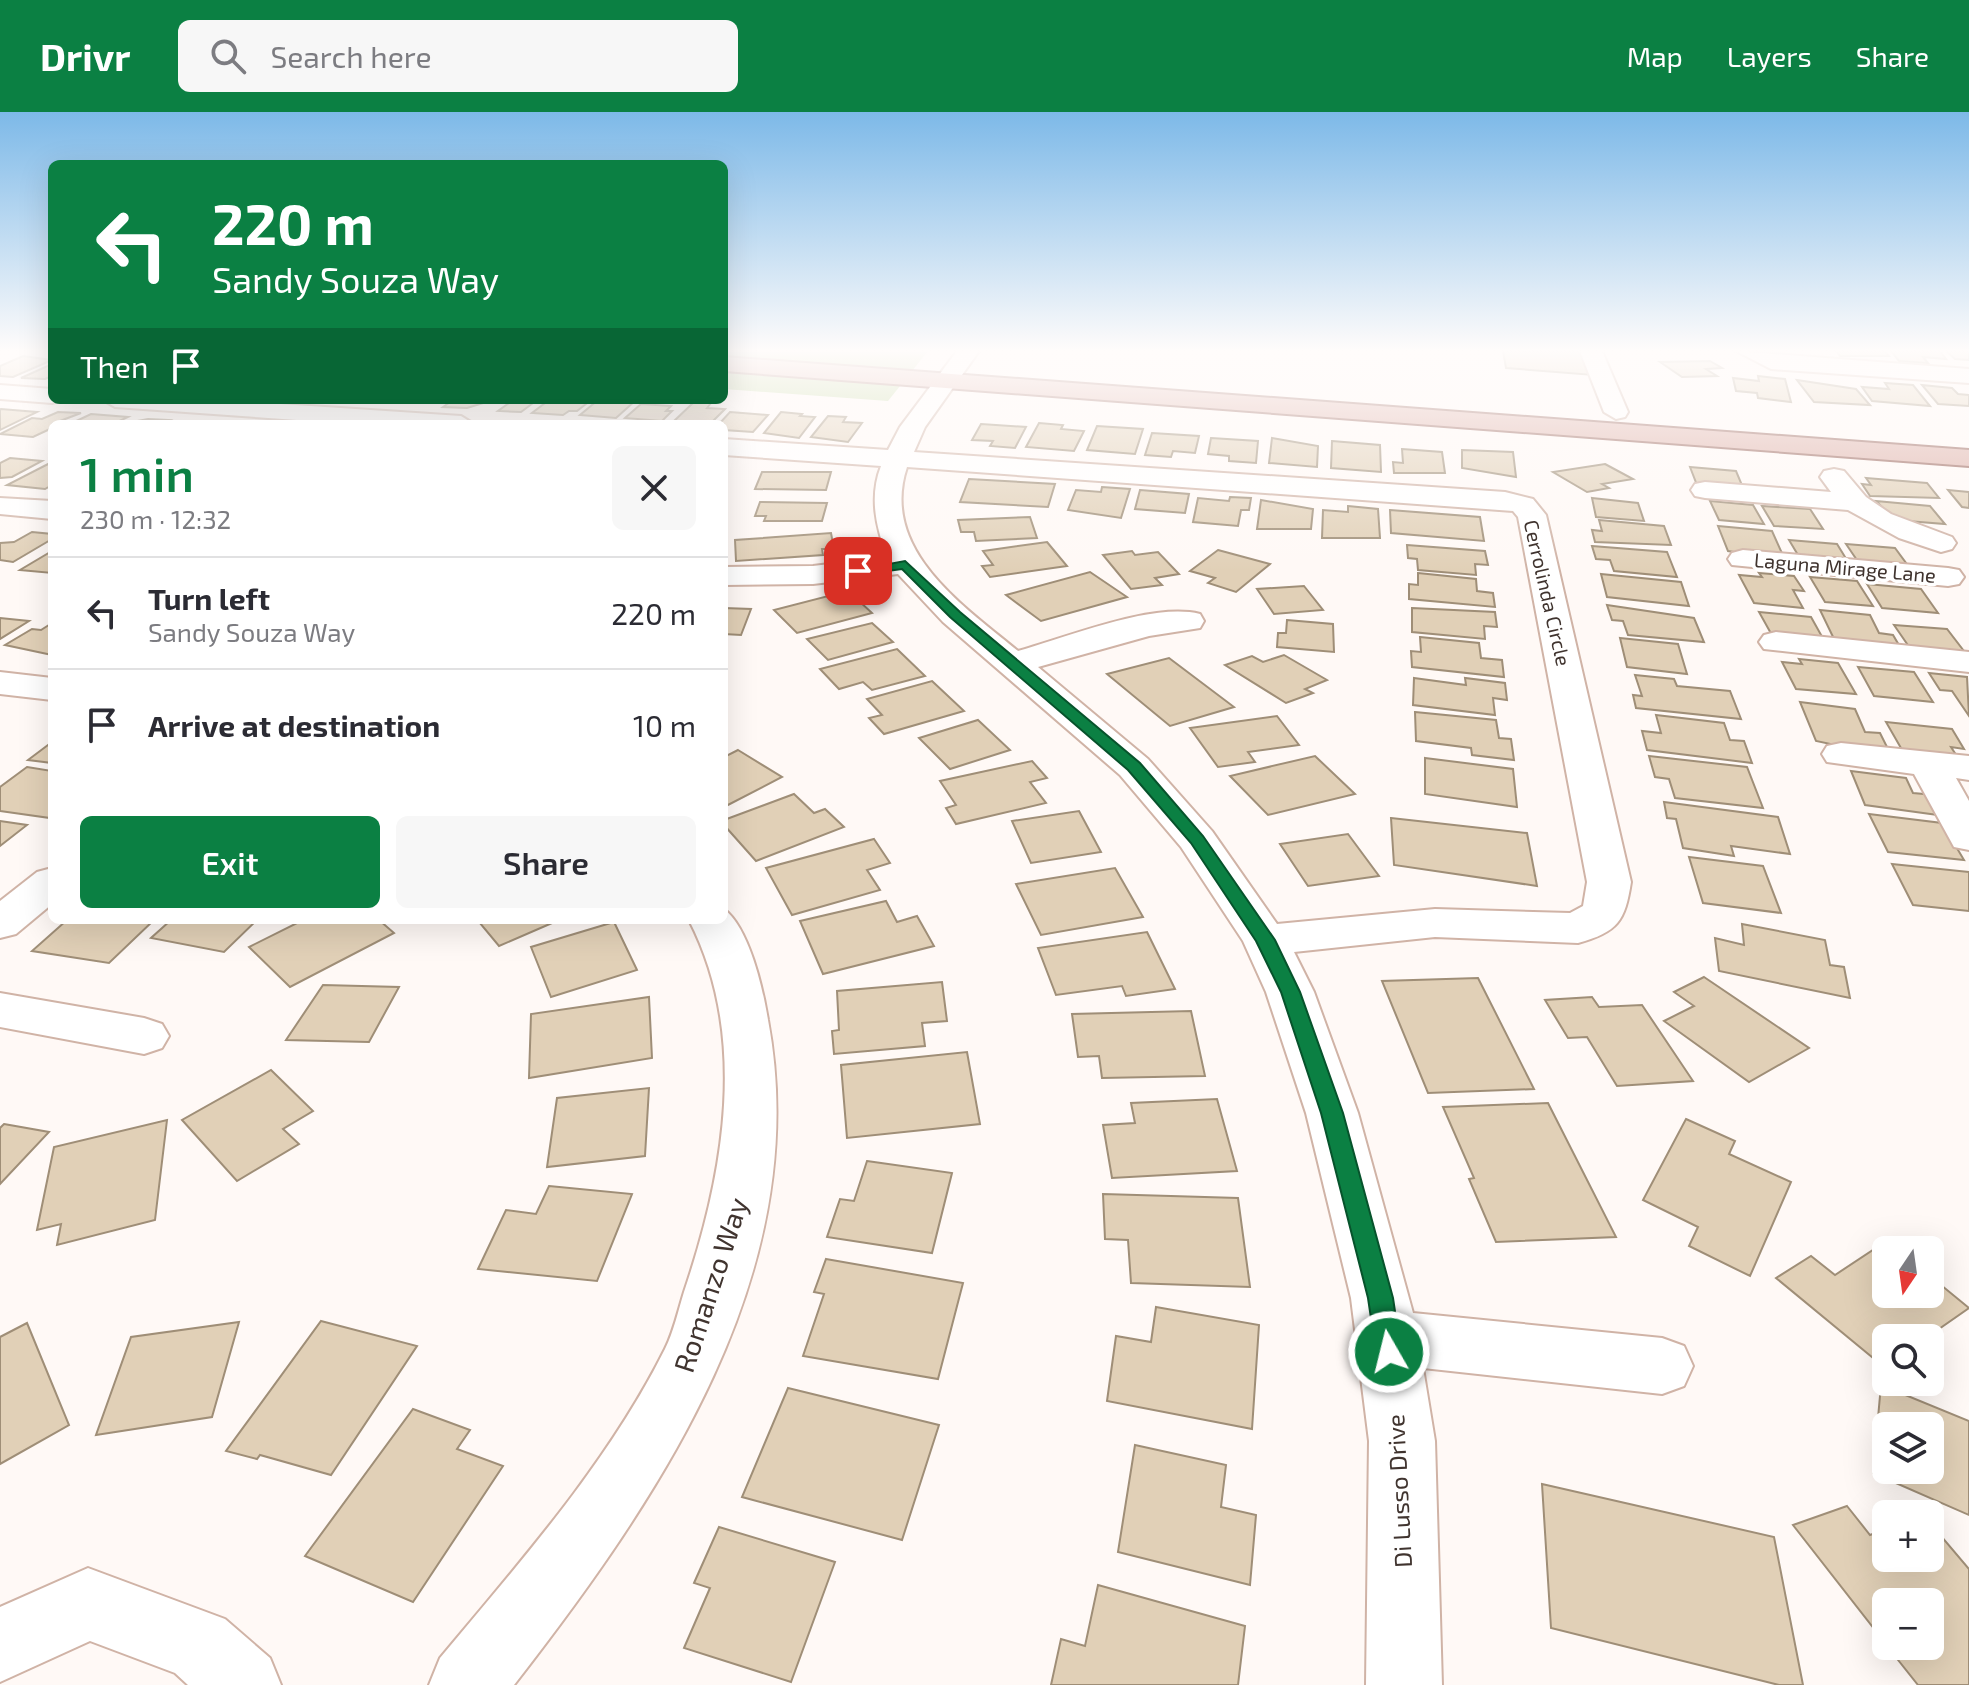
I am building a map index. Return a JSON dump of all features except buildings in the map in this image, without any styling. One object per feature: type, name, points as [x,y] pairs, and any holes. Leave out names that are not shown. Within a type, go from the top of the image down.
[{"type":"main road","points":[[1604,424],[1969,458]]},
{"type":"main road","points":[[1784,424],[1969,438]]},
{"type":"street","name":"Di Lusso Drive","points":[[915,424],[888,484],[891,528],[905,564],[955,615],[1134,767],[1197,840],[1265,940],[1290,992],[1332,1113],[1381,1298],[1402,1441],[1404,1685]]},
{"type":"street","points":[[728,447],[897,459]]},
{"type":"street","name":"Cerrolinda Circle","points":[[897,459],[1505,500],[1523,505],[1532,515],[1609,882],[1604,913],[1578,928],[1435,923],[1265,940]]},
{"type":"street","name":"Laguna Mirage Lane","points":[[1831,472],[1850,502],[1882,522],[1955,542]]},
{"type":"street","name":"Laguna Mirage Lane","points":[[1705,490],[1850,502]]},
{"type":"street","points":[[0,506],[48,510]]},
{"type":"street","name":"Laguna Mirage Lane","points":[[1743,559],[1955,587],[1933,556],[1934,549],[1955,542]]},
{"type":"street","points":[[728,576],[813,575],[905,564]]},
{"type":"street","points":[[1015,663],[1146,626],[1188,621]]},
{"type":"street","points":[[1776,642],[1969,662]]},
{"type":"street","points":[[0,683],[48,689]]},
{"type":"street","points":[[1841,754],[1969,768]]},
{"type":"street","points":[[1928,763],[1969,838]]},
{"type":"street","points":[[0,924],[48,884]]},
{"type":"street","name":"Romanzo Way","points":[[467,1685],[560,1568],[654,1429],[690,1364],[725,1260],[746,1181],[752,1092],[744,1013],[720,935],[713,924]]},
{"type":"street","points":[[0,1010],[144,1036]]},
{"type":"street","points":[[1386,1337],[1662,1366]]},
{"type":"street","points":[[0,1645],[88,1604],[199,1645],[243,1685]]},
{"type":"route","points":[[858,571],[905,564],[955,615],[1134,767],[1197,840],[1265,940],[1290,992],[1332,1113],[1381,1298],[1389,1352]]}]
